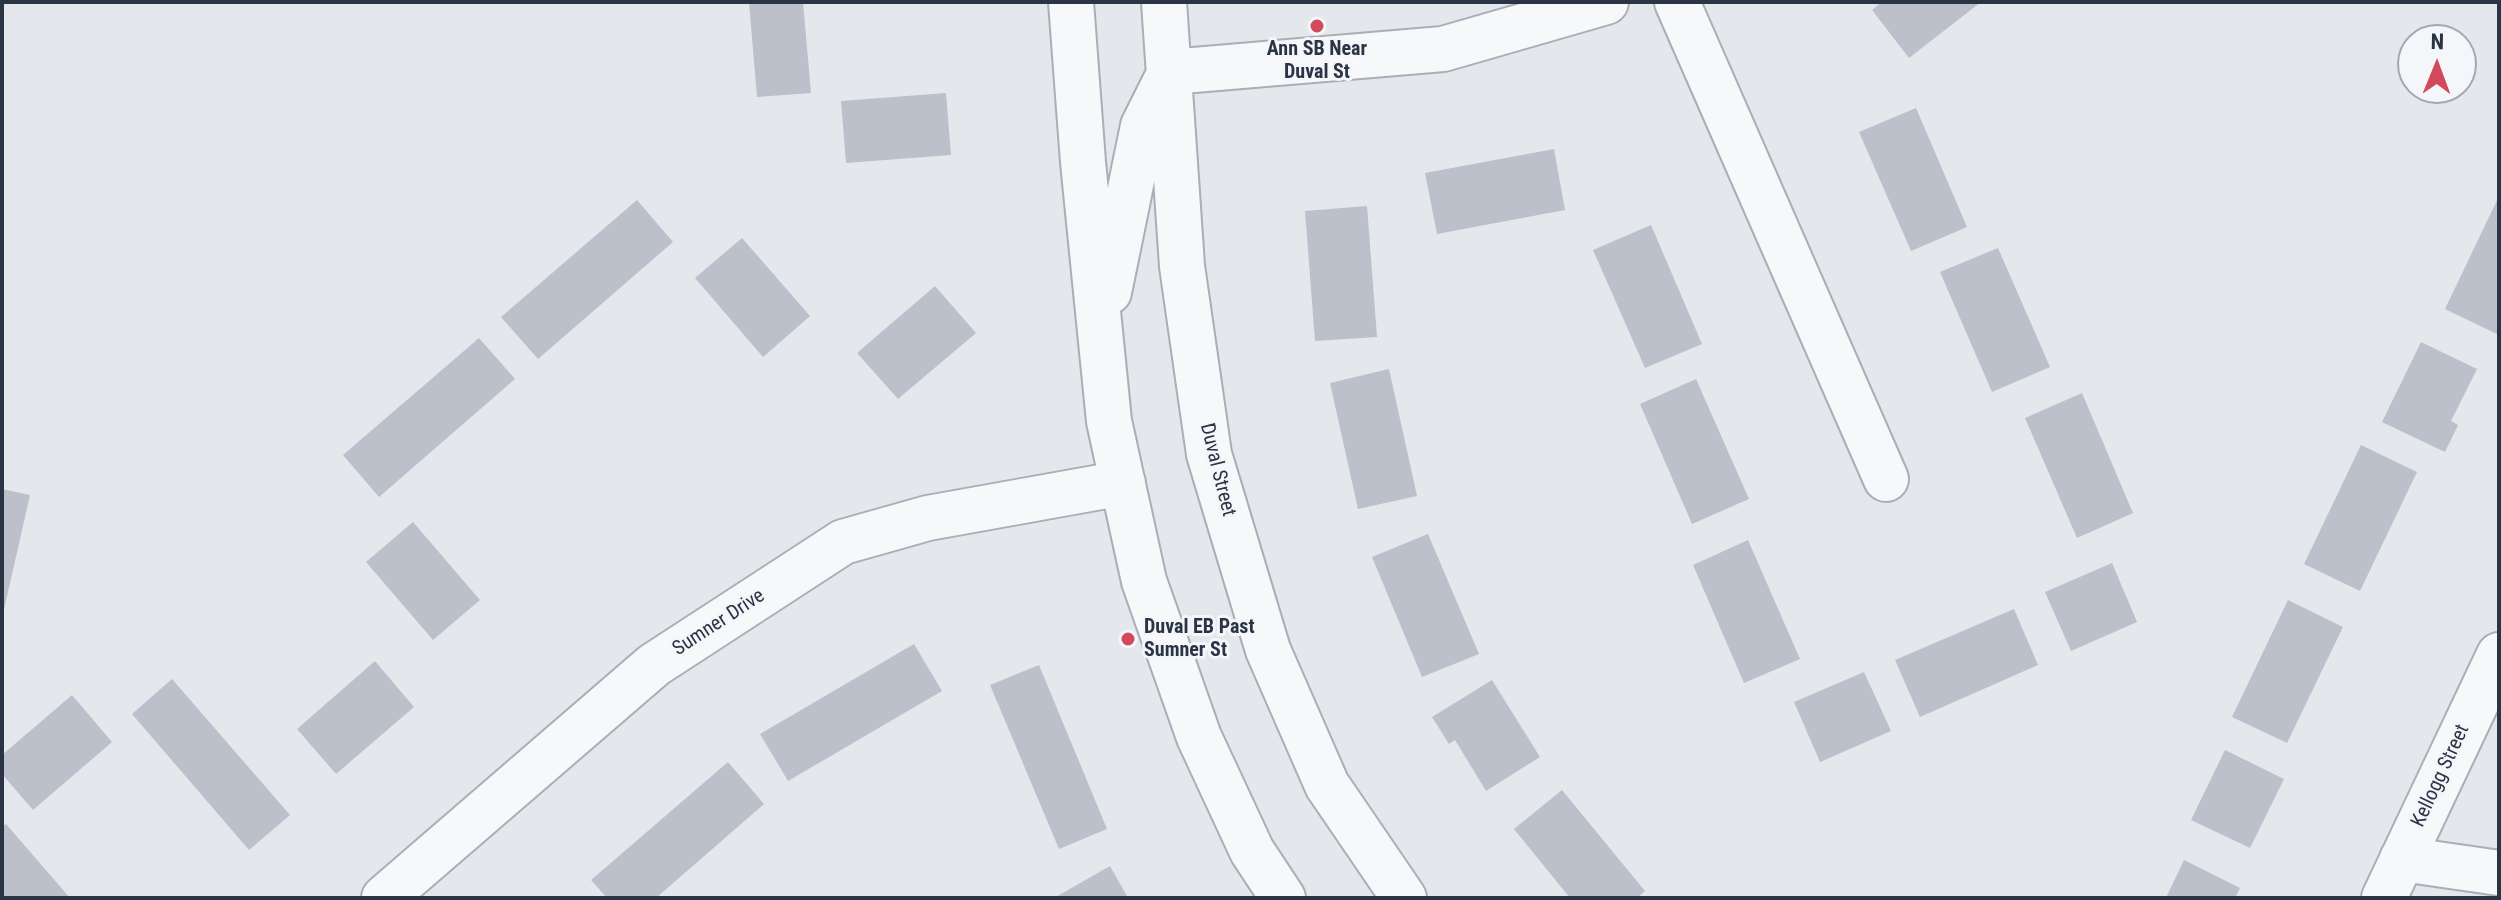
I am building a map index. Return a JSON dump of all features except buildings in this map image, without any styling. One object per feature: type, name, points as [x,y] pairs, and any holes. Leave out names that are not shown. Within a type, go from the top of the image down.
[{"type":"street","points":[[1071,2],[1109,421],[1144,581],[1199,737],[1252,851],[1283,898]]},
{"type":"street","name":"Duval Street","points":[[1164,2],[1182,266],[1209,454],[1268,650],[1327,785],[1404,898]]},
{"type":"street","points":[[1100,325],[1116,267],[1143,126],[1170,72],[1443,49],[1606,2]]},
{"type":"street","points":[[1677,2],[1886,479]]},
{"type":"street","name":"Sumner Drive","points":[[384,898],[654,665],[843,542],[928,518],[1123,483]]},
{"type":"street","name":"Kellogg Street","points":[[2393,879],[2499,655]]},
{"type":"street","points":[[2393,879],[2499,873]]},
{"type":"place","name":"Ann SB Near Duval St","points":[[1317,26]]},
{"type":"place","name":"Duval EB Past Sumner St","points":[[1128,639]]}]
